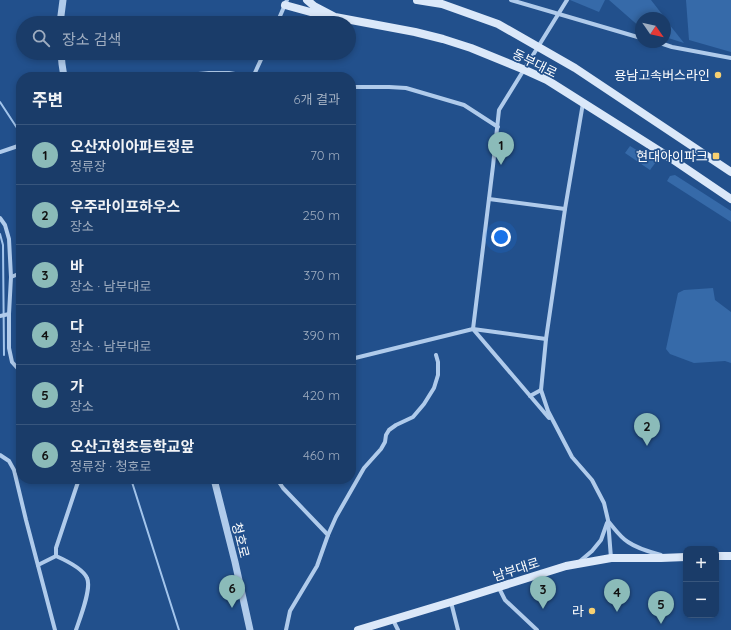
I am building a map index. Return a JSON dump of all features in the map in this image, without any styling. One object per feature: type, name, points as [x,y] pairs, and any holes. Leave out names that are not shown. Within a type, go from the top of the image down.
[{"type":"main road","name":"동부대로","points":[[307,0],[314,6],[332,15]]},
{"type":"main road","name":"동부대로","points":[[416,0],[442,4],[498,24],[575,68],[731,172]]},
{"type":"main road","points":[[286,2],[314,13],[332,15]]},
{"type":"main road","name":"동부대로","points":[[356,21],[443,39],[470,48],[547,80],[672,159],[731,199]]},
{"type":"main road","name":"남부대로","points":[[358,630],[499,588],[566,566],[611,558],[683,557]]},
{"type":"street","points":[[61,16],[63,0]]},
{"type":"street","points":[[511,0],[635,36]]},
{"type":"street","points":[[555,425],[473,328],[499,110],[567,0]]},
{"type":"street","points":[[280,16],[286,2]]},
{"type":"street","points":[[671,47],[731,58]]},
{"type":"street","points":[[62,60],[63,72]]},
{"type":"street","points":[[255,72],[261,60]]},
{"type":"street","points":[[356,87],[406,88],[464,105],[498,127]]},
{"type":"street","points":[[583,103],[565,209],[546,339],[541,390],[548,411],[572,458],[592,480],[604,503],[608,520],[611,558]]},
{"type":"street","points":[[0,152],[16,147]]},
{"type":"street","points":[[489,199],[565,209]]},
{"type":"street","points":[[0,218],[5,225],[9,239],[11,277],[9,314],[10,348],[12,362],[16,366]]},
{"type":"street","points":[[11,277],[16,275]]},
{"type":"street","points":[[0,316],[9,314]]},
{"type":"street","points":[[356,358],[473,328],[546,339]]},
{"type":"street","points":[[356,482],[364,468],[381,450],[389,430],[413,417],[424,404],[434,388],[438,375],[438,362],[436,355]]},
{"type":"street","points":[[530,396],[541,390]]},
{"type":"street","points":[[0,455],[9,461],[16,478]]},
{"type":"street","points":[[18,484],[55,630]]},
{"type":"street","points":[[56,556],[56,548],[77,484]]},
{"type":"street","name":"청호로","points":[[215,484],[250,630]]},
{"type":"street","points":[[280,484],[328,535]]},
{"type":"street","points":[[286,630],[290,611],[317,566],[336,517],[355,484]]},
{"type":"street","points":[[608,520],[618,534],[628,542],[637,547],[669,558]]},
{"type":"street","points":[[577,564],[592,551],[601,540],[608,520]]},
{"type":"street","points":[[38,565],[56,556]]},
{"type":"street","points":[[56,556],[80,569],[87,577],[88,589],[76,630]]},
{"type":"street","points":[[499,588],[504,600],[537,630]]},
{"type":"street","points":[[451,602],[458,630]]},
{"type":"street","points":[[393,620],[398,630]]},
{"type":"shaded area","points":[[570,0],[605,0],[599,12]]},
{"type":"shaded area","points":[[609,0],[651,0],[660,12],[635,12],[635,23]]},
{"type":"shaded area","points":[[686,0],[731,0],[731,52],[689,40]]},
{"type":"shaded area","points":[[671,27],[684,43],[671,39]]},
{"type":"shaded area","points":[[630,146],[656,162],[650,170],[625,153]]},
{"type":"shaded area","points":[[675,175],[731,211],[731,222],[667,181],[670,176]]},
{"type":"shaded area","points":[[713,288],[715,300],[731,312],[731,363],[725,361],[694,363],[670,354],[666,349],[678,293],[684,290]]},
{"type":"waterway","points":[[0,102],[16,126]]},
{"type":"waterway","points":[[0,234],[3,245],[4,355]]},
{"type":"waterway","points":[[133,484],[179,630]]},
{"type":"place","name":"용남고속버스라인","points":[[718,75]]},
{"type":"place","name":"현대아이파크","points":[[716,156]]},
{"type":"place","name":"오산자이아파트정문","points":[[501,165]]},
{"type":"place","name":"우주라이프하우스","points":[[647,446]]},
{"type":"place","name":"오산고현초등학교앞","points":[[232,608]]},
{"type":"place","name":"바","points":[[543,609]]},
{"type":"place","name":"라","points":[[592,611]]},
{"type":"place","name":"다","points":[[617,612]]},
{"type":"place","name":"가","points":[[661,624]]}]
